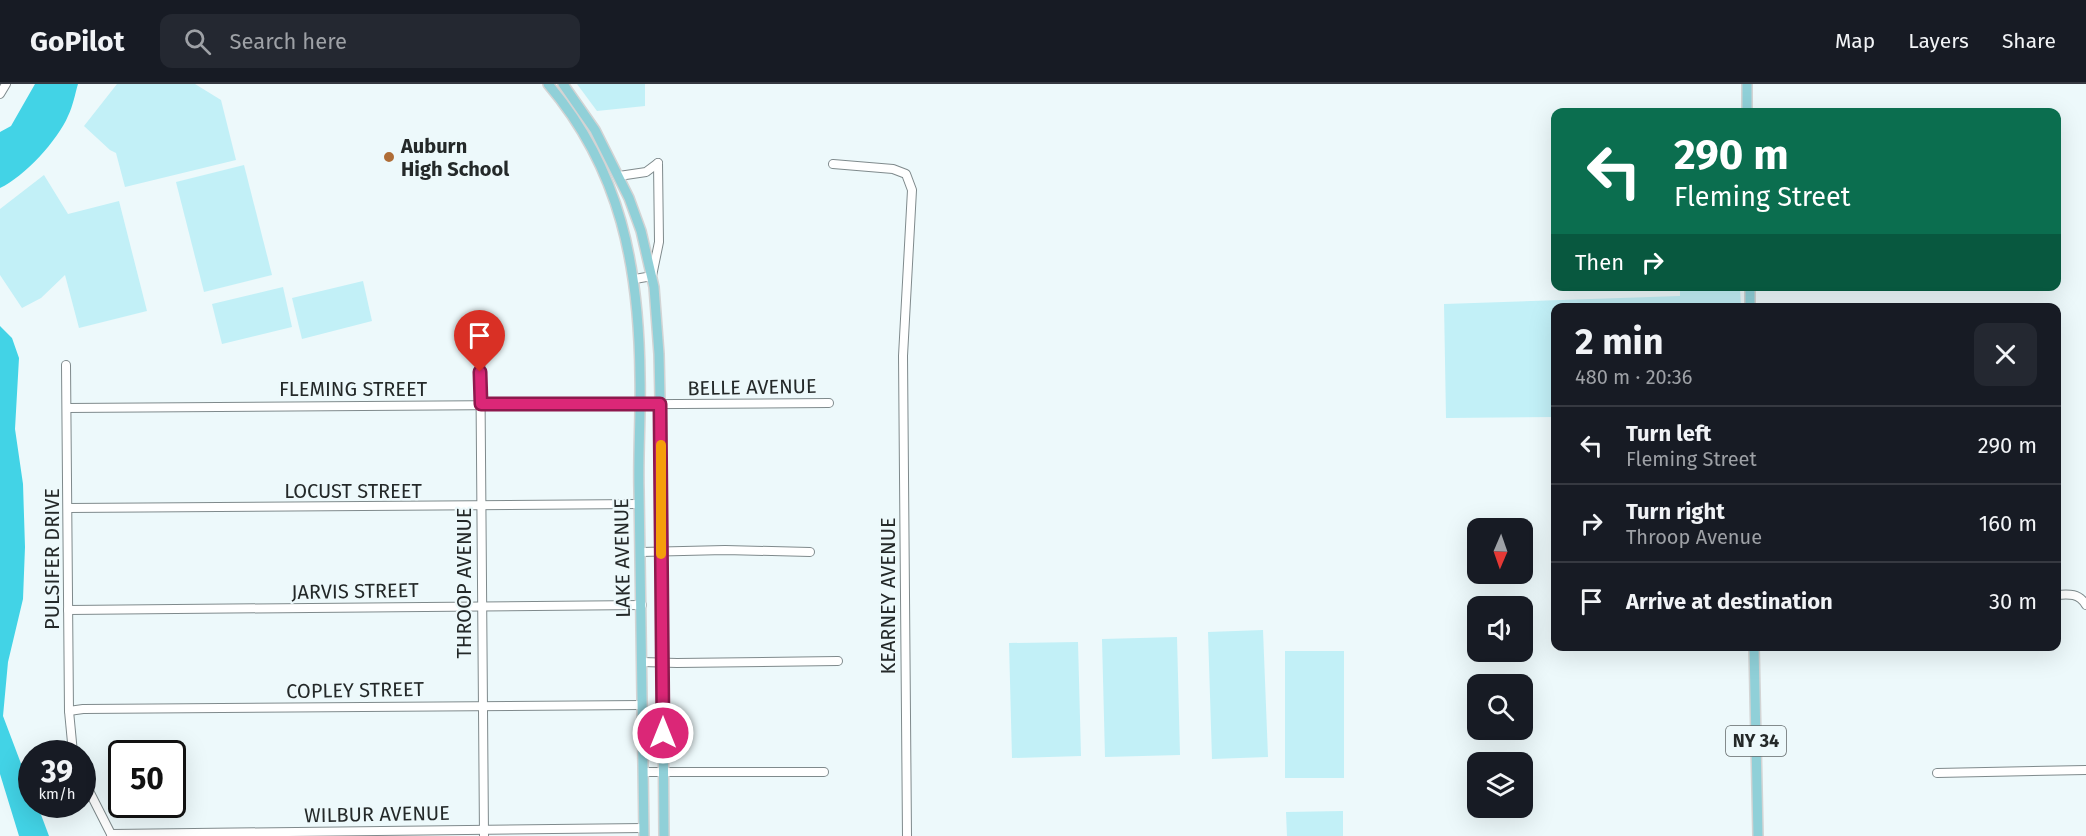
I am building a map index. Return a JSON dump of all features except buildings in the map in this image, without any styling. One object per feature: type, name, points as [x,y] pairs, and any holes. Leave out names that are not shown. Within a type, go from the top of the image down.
[{"type":"main road","name":"LAKE AVENUE","points":[[548,84],[575,120],[607,180],[626,237],[635,279],[640,354],[639,504],[644,832]]},
{"type":"main road","name":"LAKE AVENUE","points":[[563,84],[595,130],[619,176],[641,231],[652,276],[657,315],[660,404],[664,836]]},
{"type":"main road","points":[[1747,84],[1747,108]]},
{"type":"main road","name":"NY 34","points":[[1754,651],[1758,836]]},
{"type":"street","points":[[0,94],[6,84]]},
{"type":"street","name":"LAKE AVENUE","points":[[619,176],[650,171],[658,163],[659,242],[652,276]]},
{"type":"street","name":"KEARNEY AVENUE","points":[[832,164],[893,169],[906,174],[912,190],[903,356],[907,836]]},
{"type":"street","points":[[635,279],[652,276]]},
{"type":"street","name":"THROOP AVENUE","points":[[480,330],[484,833]]},
{"type":"street","name":"PULSIFER DRIVE","points":[[66,365],[69,711],[72,740]]},
{"type":"street","name":"BELLE AVENUE","points":[[640,404],[829,403]]},
{"type":"street","name":"FLEMING STREET","points":[[67,408],[640,404]]},
{"type":"street","name":"LOCUST STREET","points":[[68,508],[639,504]]},
{"type":"street","points":[[641,552],[734,550],[810,552]]},
{"type":"street","points":[[2061,595],[2074,594],[2082,598],[2086,605]]},
{"type":"street","name":"JARVIS STREET","points":[[68,610],[642,605]]},
{"type":"street","points":[[642,662],[838,661]]},
{"type":"street","name":"COPLEY STREET","points":[[69,711],[83,709],[642,705]]},
{"type":"street","points":[[1937,773],[2086,770]]},
{"type":"street","points":[[643,772],[824,772]]},
{"type":"street","points":[[96,805],[111,835]]},
{"type":"street","name":"WILBUR AVENUE","points":[[111,835],[644,832]]},
{"type":"shaded area","points":[[117,84],[195,84],[221,100],[236,160],[125,187],[116,153],[84,126]]},
{"type":"shaded area","points":[[577,84],[645,84],[645,106],[597,111]]},
{"type":"shaded area","points":[[244,165],[272,275],[204,292],[176,182]]},
{"type":"shaded area","points":[[44,175],[68,214],[119,201],[147,311],[79,328],[65,275],[41,298],[22,308],[0,275],[0,209]]},
{"type":"shaded area","points":[[363,281],[372,321],[302,339],[292,298]]},
{"type":"shaded area","points":[[283,287],[292,327],[222,344],[212,304]]},
{"type":"shaded area","points":[[1680,291],[1740,291],[1741,303],[1551,303],[1551,417],[1446,418],[1444,304],[1680,296]]},
{"type":"shaded area","points":[[1263,630],[1268,757],[1212,759],[1208,632]]},
{"type":"shaded area","points":[[1177,637],[1180,755],[1105,757],[1102,639]]},
{"type":"shaded area","points":[[1078,642],[1081,756],[1012,758],[1009,643]]},
{"type":"shaded area","points":[[1285,651],[1344,651],[1344,778],[1285,778]]},
{"type":"shaded area","points":[[1343,811],[1343,836],[1287,836],[1286,812]]},
{"type":"water","points":[[35,84],[78,84],[70,112],[57,136],[29,167],[0,188],[0,132],[11,126]]},
{"type":"water","points":[[0,326],[12,338],[19,358],[15,429],[23,484],[25,547],[23,599],[8,662],[3,716],[18,756],[18,818],[42,818],[49,836],[19,836],[0,774]]},
{"type":"slow traffic","points":[[661,445],[661,554]]},
{"type":"place","name":"Auburn High School","points":[[389,157]]},
{"type":"route","points":[[480,372],[481,404],[660,404],[663,733]]}]
